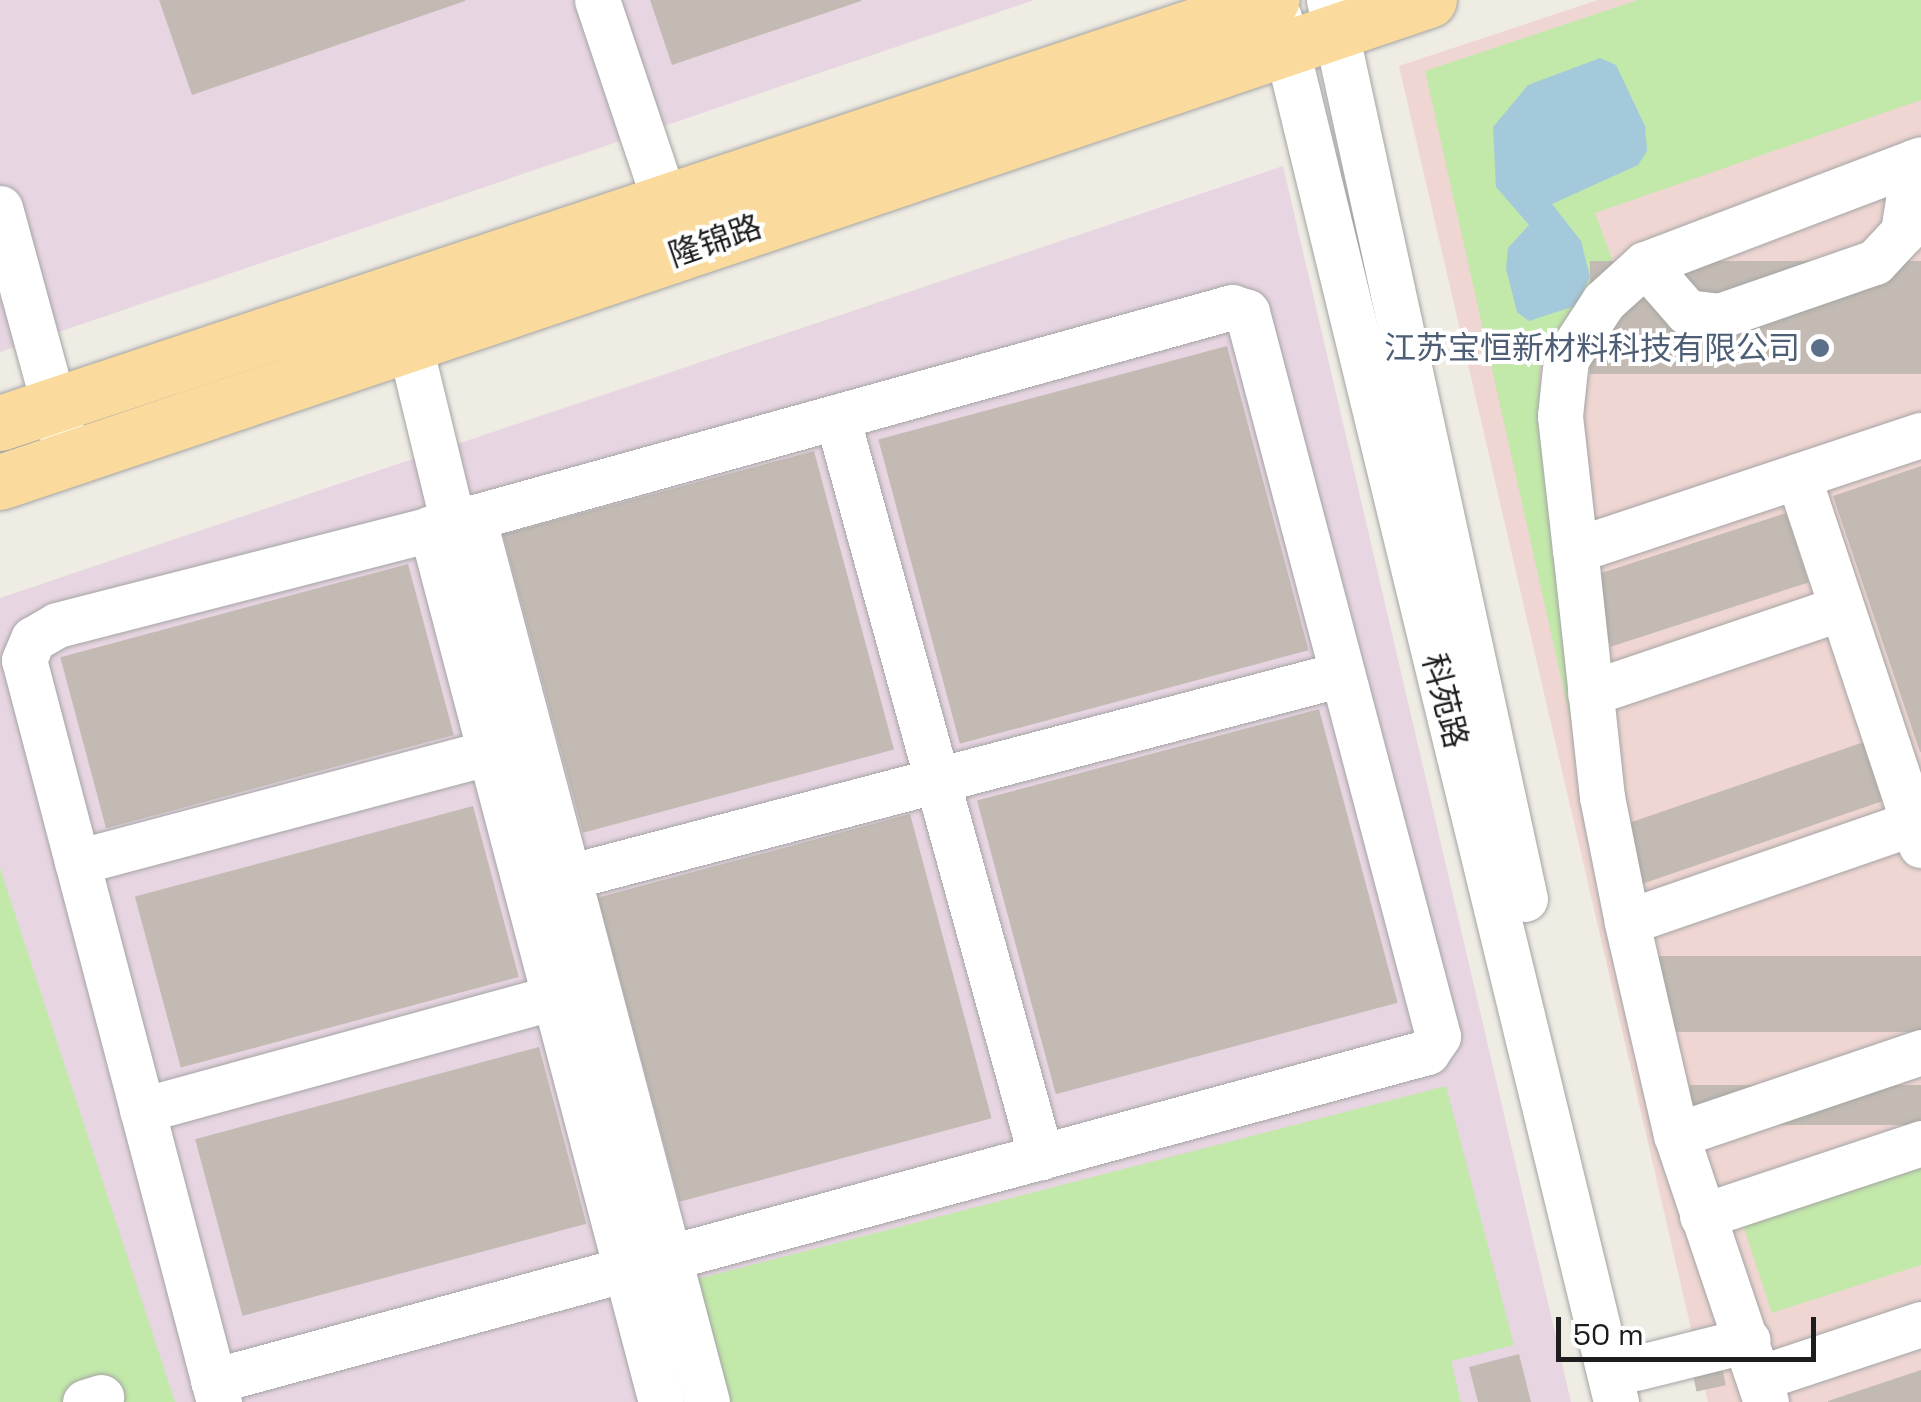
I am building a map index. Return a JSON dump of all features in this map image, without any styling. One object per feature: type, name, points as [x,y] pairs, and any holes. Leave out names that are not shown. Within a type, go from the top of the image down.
[{"type":"main road","name":"隆锦路","points":[[0,482],[410,344],[673,227],[1300,16],[1429,0]]},
{"type":"main road","name":"隆锦路","points":[[0,423],[397,291],[673,227]]},
{"type":"street","points":[[597,0],[673,227]]},
{"type":"street","name":"科苑路","points":[[1300,16],[1632,1391]]},
{"type":"street","points":[[1759,1373],[1676,1135],[1607,827],[1560,416],[1566,359],[1604,302],[1645,264],[1918,160]]},
{"type":"street","points":[[1645,264],[1687,312],[1719,316],[1876,262],[1903,232],[1918,160]]},
{"type":"street","points":[[0,208],[69,459]]},
{"type":"street","points":[[397,291],[452,523],[490,752],[661,1402]]},
{"type":"street","points":[[1232,307],[1247,312],[1438,1036],[1427,1052],[668,1258],[216,1392],[24,660],[32,640],[57,624],[452,523],[837,417],[1232,307]]},
{"type":"street","points":[[837,417],[1040,1156]]},
{"type":"street","points":[[1574,550],[1921,434]]},
{"type":"street","points":[[1627,922],[1917,834],[1798,476]]},
{"type":"street","points":[[452,523],[568,876],[706,1402]]},
{"type":"street","points":[[1590,693],[1841,608]]},
{"type":"street","points":[[568,876],[1342,674]]},
{"type":"street","points":[[76,862],[490,752]]},
{"type":"street","points":[[142,1110],[554,997]]},
{"type":"street","points":[[1676,1135],[1921,1052]]},
{"type":"street","points":[[1702,1216],[1921,1142]]},
{"type":"street","points":[[1632,1391],[1759,1373],[1921,1324]]},
{"type":"shaded area","points":[[0,0],[1034,0],[0,352]]},
{"type":"shaded area","points":[[1598,0],[1921,0],[1921,1402],[1708,1402],[1399,66]]},
{"type":"shaded area","points":[[1283,166],[1571,1402],[0,1402],[0,598]]},
{"type":"green space","points":[[1638,0],[1921,0],[1921,100],[1595,213],[1612,259],[1540,368],[1588,762],[1580,762],[1425,71]]},
{"type":"green space","points":[[0,868],[175,1402],[0,1402]]},
{"type":"green space","points":[[1446,1086],[1514,1345],[1451,1361],[1461,1402],[714,1402],[693,1282],[701,1278]]},
{"type":"green space","points":[[1921,1167],[1921,1265],[1772,1313],[1743,1225]]},
{"type":"water","points":[[1600,58],[1616,65],[1645,126],[1647,151],[1638,165],[1552,204],[1581,241],[1590,277],[1575,306],[1529,321],[1517,312],[1506,269],[1508,248],[1529,225],[1496,187],[1493,127],[1528,85]]},
{"type":"building","points":[[159,0],[465,0],[465,1],[192,95]]},
{"type":"building","points":[[650,0],[861,0],[861,1],[672,65]]},
{"type":"building","points":[[1590,261],[1921,261],[1921,374],[1590,374]]},
{"type":"building","points":[[1227,346],[1309,650],[960,744],[878,439]]},
{"type":"building","points":[[814,451],[894,749],[583,833],[503,534]]},
{"type":"building","points":[[1921,466],[1921,752],[1920,752],[1833,496]]},
{"type":"building","points":[[1786,513],[1809,582],[1611,647],[1588,577]]},
{"type":"building","points":[[408,564],[454,735],[106,828],[60,657]]},
{"type":"building","points":[[1319,709],[1398,1003],[1056,1094],[977,801]]},
{"type":"building","points":[[1864,742],[1884,801],[1632,888],[1612,829]]},
{"type":"building","points":[[473,806],[519,977],[181,1068],[135,897]]},
{"type":"building","points":[[910,814],[992,1118],[680,1202],[598,898]]},
{"type":"building","points":[[1640,956],[1921,956],[1921,1032],[1640,1032]]},
{"type":"building","points":[[539,1047],[586,1224],[242,1316],[195,1139]]},
{"type":"building","points":[[1690,1085],[1921,1085],[1921,1125],[1690,1125]]},
{"type":"building","points":[[1719,1353],[1726,1385],[1697,1392],[1690,1359]]},
{"type":"building","points":[[1519,1354],[1531,1402],[1478,1402],[1469,1367]]},
{"type":"building","points":[[1921,1370],[1921,1402],[1828,1402],[1828,1401]]},
{"type":"place","name":"江苏宝恒新材料科技有限公司","points":[[1820,348]]}]
